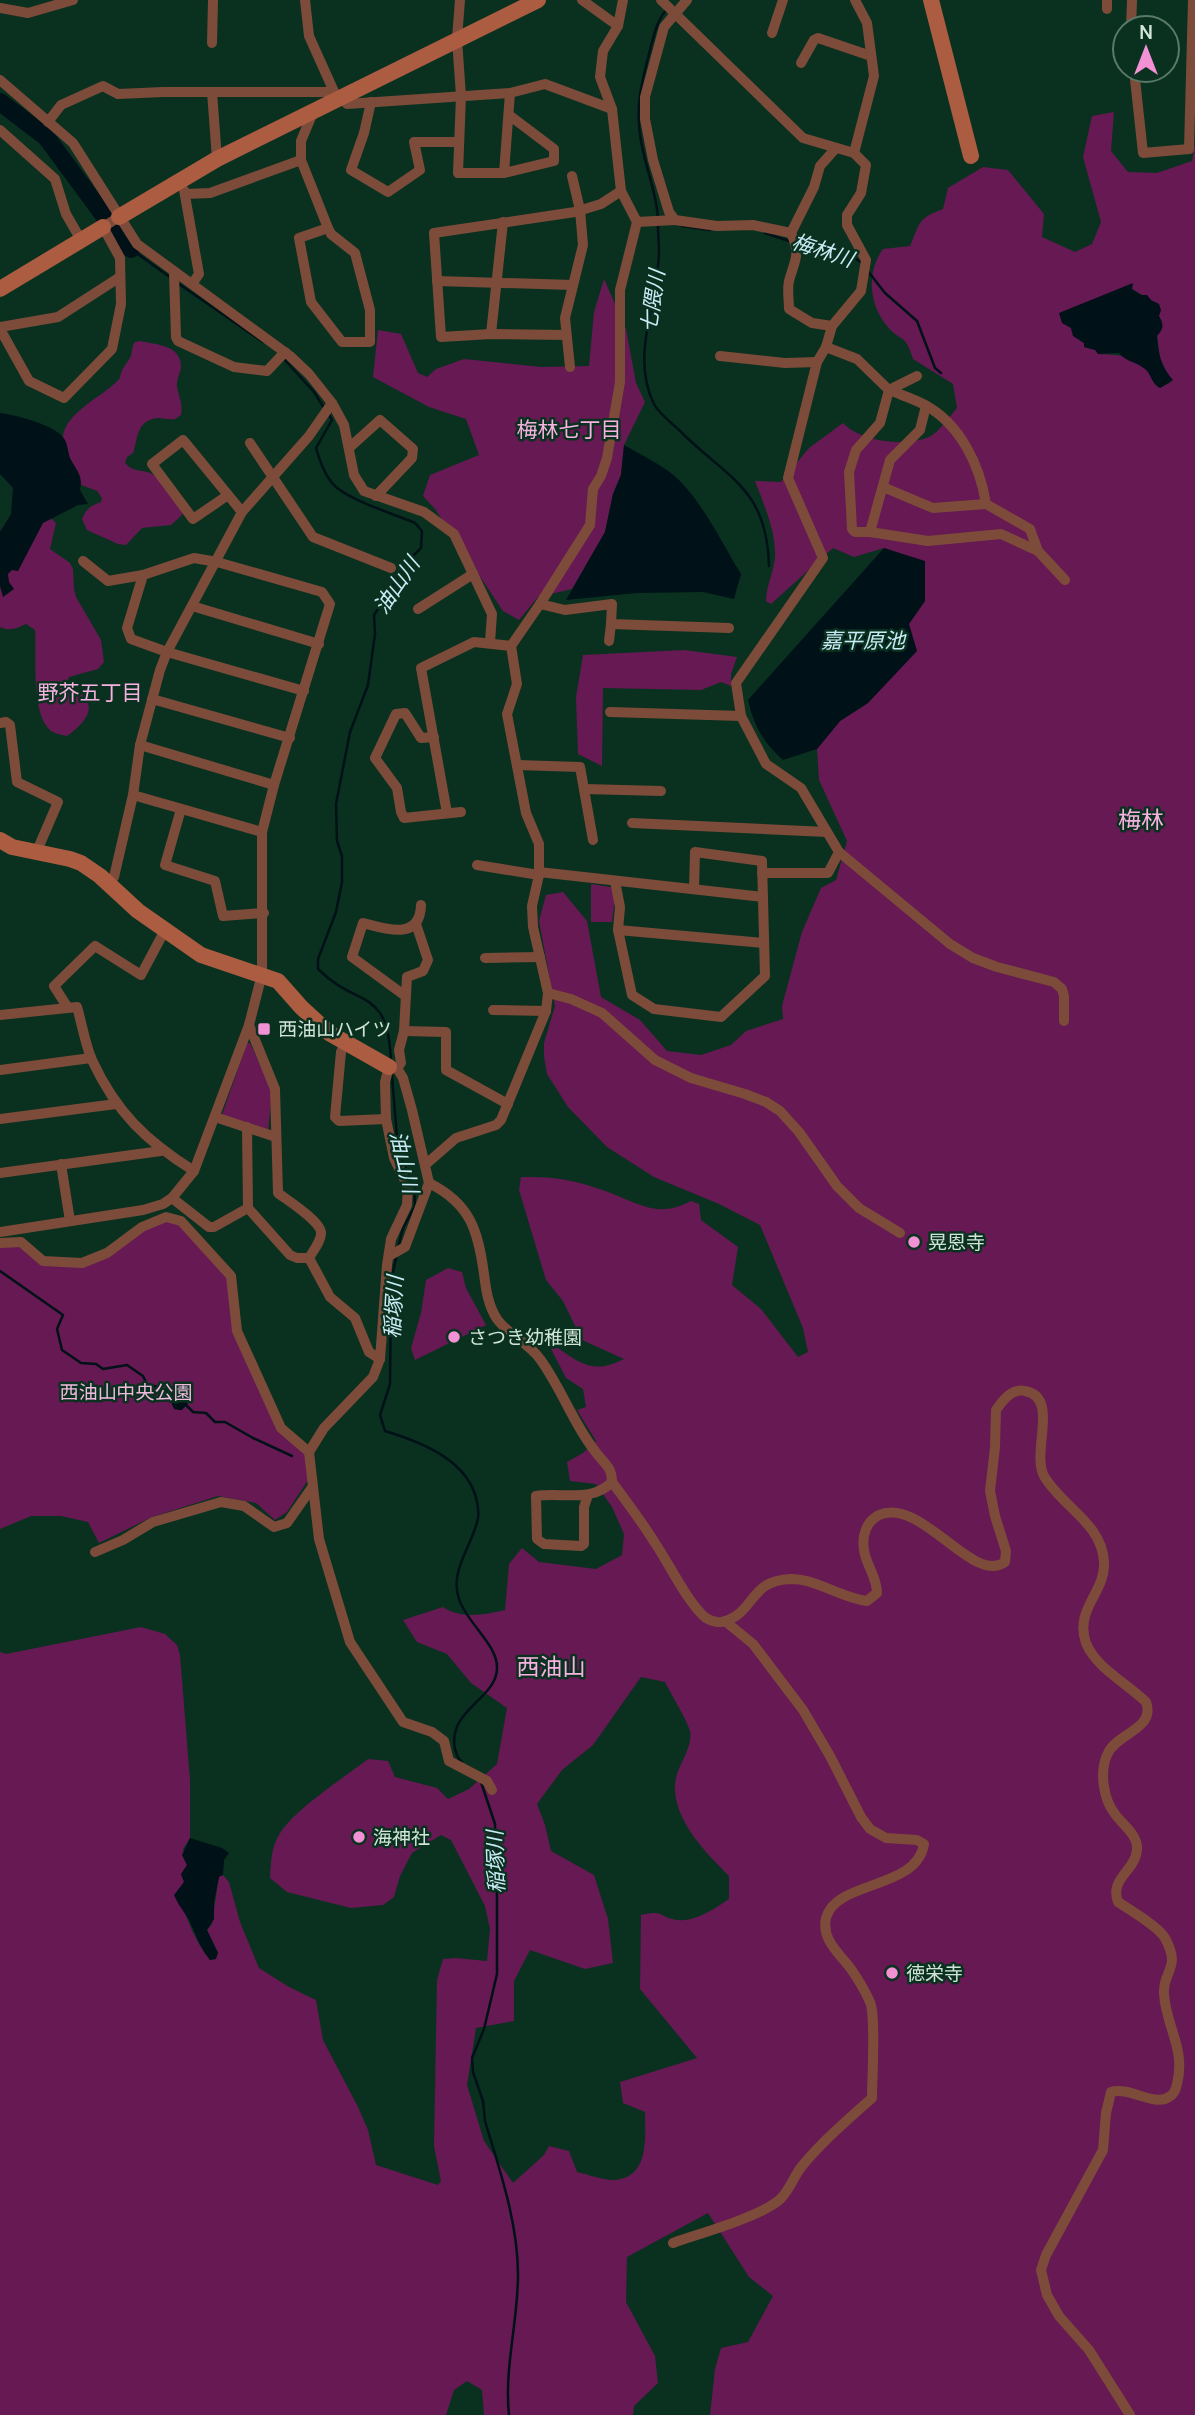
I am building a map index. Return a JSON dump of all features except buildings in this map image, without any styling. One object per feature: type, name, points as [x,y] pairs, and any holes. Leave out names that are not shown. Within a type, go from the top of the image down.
[{"type":"street","points":[[0,8],[28,13],[73,0]]},
{"type":"street","points":[[212,43],[213,0]]},
{"type":"street","points":[[305,0],[309,36],[338,96],[346,104],[510,93],[545,84],[612,109]]},
{"type":"street","points":[[460,0],[457,40],[461,96],[457,173],[504,173],[554,161],[554,149],[509,115]]},
{"type":"street","points":[[0,289],[119,217],[183,188],[217,159],[338,96],[538,0]]},
{"type":"street","points":[[582,0],[618,26]]},
{"type":"street","points":[[425,1165],[456,1138],[496,1125],[501,1120],[546,1011],[548,993],[533,926],[532,906],[539,874],[539,844],[526,813],[507,714],[517,684],[511,646],[590,525],[593,489],[607,458],[620,382],[620,290],[637,222],[621,191],[612,109],[600,77],[603,51],[618,26],[623,0]]},
{"type":"street","points":[[675,220],[669,212],[653,160],[645,119],[645,97],[664,27],[687,0]]},
{"type":"street","points":[[772,33],[783,0]]},
{"type":"street","points":[[855,0],[867,23],[874,76],[855,153]]},
{"type":"street","points":[[931,0],[971,156]]},
{"type":"street","points":[[1135,84],[1143,153],[1189,149],[1193,0]]},
{"type":"street","points":[[662,1],[803,138],[855,153],[866,165],[862,193],[848,215],[847,225],[866,260],[861,291],[832,326],[826,347],[817,362],[788,478],[823,558],[736,683],[741,716],[766,764],[801,788],[839,852],[950,944],[972,958],[1054,982],[1062,989],[1064,996],[1064,1021]]},
{"type":"street","points":[[801,63],[814,40],[818,38],[871,56]]},
{"type":"street","points":[[0,80],[73,143],[137,244],[309,374],[332,403],[344,425],[354,475],[365,491],[424,512],[454,534],[492,614],[490,642]]},
{"type":"street","points":[[48,122],[61,105],[103,86],[118,94],[212,92],[338,96]]},
{"type":"street","points":[[212,92],[217,159]]},
{"type":"street","points":[[504,173],[510,93]]},
{"type":"street","points":[[371,102],[351,170],[388,192],[420,170],[414,142],[459,142]]},
{"type":"street","points":[[314,110],[301,141],[301,160],[331,234],[355,253],[370,310],[371,356]]},
{"type":"street","points":[[0,130],[55,179],[66,214],[81,240]]},
{"type":"street","points":[[832,326],[812,323],[789,309],[788,284],[797,260],[797,248],[792,235],[814,187],[820,166],[836,148]]},
{"type":"street","points":[[183,188],[210,193],[301,160]]},
{"type":"street","points":[[570,367],[565,318],[583,244],[580,210],[572,176]]},
{"type":"street","points":[[183,188],[199,274],[192,284]]},
{"type":"street","points":[[566,335],[491,334],[441,337],[434,233],[580,210],[601,204],[621,191]]},
{"type":"street","points":[[637,222],[675,220],[717,226],[752,225],[792,235]]},
{"type":"street","points":[[491,334],[503,222]]},
{"type":"street","points":[[103,227],[120,258],[121,304],[112,349],[64,398],[29,381],[0,328],[58,317],[120,277]]},
{"type":"street","points":[[328,228],[299,238],[311,302],[342,342],[370,342]]},
{"type":"street","points":[[174,272],[178,341],[234,367],[267,371],[282,355]]},
{"type":"street","points":[[437,281],[573,285]]},
{"type":"street","points":[[826,347],[857,359],[889,390],[926,406],[958,431],[983,483],[986,503]]},
{"type":"street","points":[[720,356],[785,363],[817,362]]},
{"type":"street","points":[[917,376],[889,390],[880,424],[856,450],[849,472],[852,529],[855,532],[928,541],[1001,534],[1038,551],[1065,580]]},
{"type":"street","points":[[107,883],[114,877],[133,795],[140,745],[167,652],[242,512],[309,436],[332,403]]},
{"type":"street","points":[[870,532],[890,460],[920,430],[926,406]]},
{"type":"street","points":[[349,449],[380,420],[413,449],[412,458],[376,496]]},
{"type":"street","points":[[228,495],[193,519],[152,464],[183,440],[242,512]]},
{"type":"street","points":[[250,443],[313,537],[391,568]]},
{"type":"street","points":[[883,487],[933,508],[986,503],[1030,529],[1038,551]]},
{"type":"street","points":[[0,1232],[143,1210],[163,1204],[172,1198],[194,1171],[249,1025],[262,974],[262,832],[330,604],[321,592],[194,558],[143,575],[108,581],[83,561]]},
{"type":"street","points":[[418,609],[473,574]]},
{"type":"street","points":[[143,575],[127,628],[131,639],[304,691]]},
{"type":"street","points":[[540,604],[565,610],[612,604],[610,641]]},
{"type":"street","points":[[191,607],[319,644]]},
{"type":"street","points":[[611,624],[729,628]]},
{"type":"street","points":[[447,813],[421,668],[474,642],[511,646]]},
{"type":"street","points":[[152,699],[290,738]]},
{"type":"street","points":[[610,712],[741,716]]},
{"type":"street","points":[[434,737],[421,738],[405,713],[396,714],[375,758],[397,788],[402,816],[407,819],[461,812]]},
{"type":"street","points":[[0,723],[6,722],[10,726],[17,782],[58,802],[36,853]]},
{"type":"street","points":[[140,745],[274,785]]},
{"type":"street","points":[[517,765],[580,767],[593,840]]},
{"type":"street","points":[[584,789],[661,791]]},
{"type":"street","points":[[133,795],[262,832]]},
{"type":"street","points":[[181,809],[165,865],[215,881],[223,916],[264,914]]},
{"type":"street","points":[[632,823],[827,832]]},
{"type":"street","points":[[0,841],[12,847],[80,863],[138,911],[201,955],[278,981],[329,1033],[393,1068],[403,1078],[429,1183],[405,1247],[389,1256]]},
{"type":"street","points":[[615,881],[620,907],[618,930],[632,995],[654,1009],[721,1017],[765,976],[762,861],[695,852],[694,889]]},
{"type":"street","points":[[762,873],[828,873],[839,852]]},
{"type":"street","points":[[477,865],[764,897]]},
{"type":"street","points":[[404,995],[352,957],[363,923],[394,931],[416,924],[420,918],[421,905]]},
{"type":"street","points":[[416,924],[428,960],[423,971],[407,977],[404,1031],[399,1050],[401,1063],[393,1068],[385,1082],[386,1119],[394,1158],[408,1187],[407,1205],[391,1239],[380,1359],[373,1377],[324,1428],[309,1452],[319,1539],[350,1642],[403,1722],[432,1732],[443,1741],[449,1761],[490,1786]]},
{"type":"street","points":[[68,1008],[54,986],[95,946],[141,975],[165,930]]},
{"type":"street","points":[[618,930],[764,943]]},
{"type":"street","points":[[485,958],[540,957]]},
{"type":"street","points":[[548,993],[571,999],[602,1013],[655,1060],[691,1078],[745,1094],[780,1111],[799,1132],[837,1185],[859,1208],[900,1233]]},
{"type":"street","points":[[0,1015],[77,1007],[92,1058],[116,1104],[161,1150],[194,1171]]},
{"type":"street","points":[[493,1010],[546,1011]]},
{"type":"street","points":[[249,1025],[275,1088],[278,1193],[321,1229],[321,1235],[309,1258]]},
{"type":"street","points":[[404,1031],[446,1032],[446,1070],[508,1104]]},
{"type":"street","points":[[345,1044],[341,1052],[335,1117],[340,1121],[386,1119]]},
{"type":"street","points":[[0,1070],[92,1058]]},
{"type":"street","points":[[0,1119],[116,1104]]},
{"type":"street","points":[[215,1117],[276,1137]]},
{"type":"street","points":[[247,1127],[248,1208],[290,1255],[309,1258]]},
{"type":"street","points":[[0,1172],[161,1150]]},
{"type":"street","points":[[61,1164],[69,1221]]},
{"type":"street","points":[[429,1183],[445,1191],[473,1222],[480,1240],[487,1300],[498,1321],[541,1359],[564,1403],[598,1455],[609,1465],[612,1482],[707,1619],[725,1621],[738,1615],[760,1589],[777,1581],[802,1580],[857,1600],[867,1601],[873,1598],[877,1587],[865,1561],[864,1536],[867,1526],[875,1517],[884,1513],[906,1515],[922,1522],[976,1560],[1002,1565],[1007,1556],[995,1516],[989,1481],[995,1447],[996,1410],[1013,1393],[1021,1390],[1032,1392],[1040,1399],[1044,1411],[1040,1465],[1044,1476],[1059,1497],[1092,1529],[1101,1543],[1104,1574],[1085,1611],[1083,1624],[1088,1647],[1096,1659],[1146,1702],[1149,1709],[1143,1723],[1114,1743],[1104,1766],[1104,1784],[1112,1812],[1136,1840],[1137,1849],[1135,1859],[1116,1886],[1115,1894],[1118,1902],[1164,1935],[1173,1961],[1163,1993],[1180,2056],[1180,2072],[1175,2089],[1169,2097],[1162,2099],[1118,2090],[1111,2092],[1103,2150],[1046,2255],[1041,2270],[1047,2295],[1059,2316],[1089,2350],[1130,2415]]},
{"type":"street","points":[[172,1198],[209,1227],[214,1227],[248,1208]]},
{"type":"street","points":[[0,1243],[21,1242],[43,1261],[82,1263],[107,1253],[142,1227],[166,1216],[181,1222],[230,1276],[237,1331],[281,1428],[309,1452]]},
{"type":"street","points":[[309,1258],[330,1297],[355,1318],[369,1352],[380,1359]]},
{"type":"street","points":[[588,1495],[583,1507],[584,1544],[544,1544],[537,1539],[536,1496],[588,1495],[606,1489],[612,1482]]},
{"type":"street","points":[[95,1552],[123,1540],[153,1522],[221,1502],[244,1506],[274,1527],[287,1523],[313,1486]]},
{"type":"street","points":[[673,2243],[741,2219],[777,2202],[820,2145],[872,2098],[873,2011],[852,1969],[831,1945],[825,1926],[827,1915],[833,1904],[896,1876],[923,1853],[924,1844],[917,1840],[886,1838],[870,1829],[803,1710],[754,1644],[725,1621]]},
{"type":"green space","points":[[1114,112],[1111,151],[1128,172],[1157,173],[1192,161],[1195,143],[1195,2415],[710,2415],[715,2369],[721,2348],[748,2342],[773,2296],[749,2277],[708,2213],[627,2257],[626,2302],[655,2356],[658,2383],[634,2406],[633,2415],[484,2415],[482,2390],[467,2381],[454,2390],[446,2415],[0,2415],[0,1652],[6,1654],[141,1627],[165,1634],[177,1645],[190,1780],[190,1838],[183,1849],[187,1865],[184,1882],[178,1892],[195,1936],[210,1960],[218,1953],[207,1930],[212,1924],[219,1876],[223,1875],[229,1882],[240,1922],[259,1968],[316,2000],[323,2040],[368,2130],[376,2165],[438,2185],[441,2181],[434,2146],[437,1980],[443,1959],[487,1961],[490,1929],[485,1906],[451,1840],[441,1835],[412,1853],[400,1876],[394,1897],[383,1905],[351,1908],[287,1892],[270,1878],[274,1845],[286,1826],[307,1805],[368,1759],[388,1761],[395,1777],[437,1788],[448,1799],[469,1789],[497,1764],[507,1708],[471,1683],[447,1654],[417,1642],[403,1620],[443,1607],[465,1615],[505,1610],[509,1564],[522,1548],[539,1562],[596,1569],[622,1555],[624,1534],[612,1507],[596,1484],[570,1481],[567,1462],[596,1441],[577,1410],[586,1407],[583,1389],[566,1378],[551,1349],[558,1348],[589,1366],[605,1366],[624,1359],[582,1340],[563,1301],[546,1280],[519,1190],[521,1177],[577,1182],[654,1209],[681,1206],[691,1201],[699,1204],[701,1220],[738,1247],[732,1285],[761,1309],[798,1357],[808,1352],[803,1328],[760,1225],[719,1204],[654,1177],[607,1147],[568,1107],[547,1074],[544,1043],[555,1006],[539,921],[546,895],[563,892],[587,921],[601,997],[640,1020],[667,1051],[701,1055],[731,1045],[746,1031],[783,1019],[782,1006],[802,932],[821,888],[836,880],[847,841],[819,780],[817,749],[840,721],[868,703],[909,623],[925,600],[884,548],[854,557],[833,548],[771,604],[766,601],[775,547],[769,518],[755,481],[781,482],[809,448],[843,423],[861,435],[896,442],[929,437],[940,428],[957,408],[953,384],[913,359],[905,341],[887,326],[881,317],[876,308],[872,288],[878,258],[883,249],[910,246],[921,222],[943,209],[948,188],[983,167],[1008,170],[1044,214],[1042,237],[1075,252],[1092,244],[1101,222],[1083,157],[1092,116]],"holes":[[[1132,289],[1151,300],[1159,316],[1157,335],[1160,358],[1171,382],[1160,388],[1153,382],[1147,370],[1136,361],[1124,356],[1099,354],[1096,350],[1085,347],[1084,343],[1073,335],[1071,328]],[[641,1677],[665,1682],[688,1726],[690,1743],[676,1778],[678,1806],[700,1845],[729,1876],[729,1899],[705,1914],[685,1920],[672,1919],[658,1913],[641,1915],[640,1989],[697,2058],[620,2082],[623,2103],[645,2112],[645,2144],[640,2164],[634,2172],[615,2180],[577,2172],[569,2151],[549,2146],[544,2155],[513,2183],[484,2141],[467,2085],[476,2028],[514,2021],[514,1981],[530,1950],[585,1969],[613,1963],[608,1919],[594,1875],[551,1851],[537,1804],[562,1770],[593,1745]]]},
{"type":"green space","points":[[604,279],[626,329],[636,383],[645,402],[624,445],[621,475],[613,494],[605,532],[572,589],[538,597],[519,620],[503,611],[435,509],[423,496],[430,475],[479,455],[466,419],[429,407],[373,377],[378,330],[401,334],[418,373],[427,377],[436,369],[464,359],[541,367],[589,366],[594,312]]},
{"type":"green space","points":[[141,341],[171,349],[179,358],[181,368],[177,384],[181,415],[175,419],[158,418],[146,422],[139,431],[133,453],[127,457],[125,463],[160,480],[182,509],[182,515],[171,525],[142,528],[126,545],[87,530],[82,519],[87,510],[101,502],[102,498],[97,491],[79,484],[63,442],[69,422],[120,378],[135,342]]},
{"type":"green space","points":[[48,516],[56,523],[50,549],[70,563],[73,569],[76,597],[101,640],[104,662],[98,669],[69,677],[66,685],[81,694],[89,706],[82,723],[67,736],[51,731],[44,723],[40,711],[36,683],[35,630],[26,624],[10,629],[0,627],[0,579]]},
{"type":"green space","points":[[684,650],[737,657],[731,674],[731,686],[721,682],[701,690],[603,688],[602,766],[578,754],[576,697],[583,655]]},
{"type":"green space","points":[[591,884],[616,888],[612,922],[591,922]]},
{"type":"green space","points":[[247,1043],[250,1043],[272,1091],[268,1132],[222,1115]]},
{"type":"green space","name":"西油山中央公園","points":[[166,1217],[181,1221],[231,1276],[237,1331],[281,1428],[309,1452],[312,1474],[287,1512],[275,1520],[256,1503],[218,1496],[152,1517],[99,1543],[88,1522],[61,1516],[31,1516],[0,1529],[0,1243],[21,1242],[43,1261],[82,1263]]},
{"type":"green space","points":[[448,1268],[462,1272],[466,1288],[486,1325],[415,1360],[411,1348],[421,1313],[426,1280]]},
{"type":"water","points":[[1133,283],[1132,289],[1141,295],[1147,295],[1159,304],[1161,310],[1159,316],[1162,326],[1157,336],[1158,348],[1163,365],[1173,380],[1160,388],[1145,369],[1119,353],[1098,354],[1095,350],[1084,347],[1084,343],[1073,336],[1071,328],[1062,323],[1059,313]]},
{"type":"water","points":[[0,413],[36,422],[61,435],[79,475],[80,490],[88,504],[78,505],[43,523],[18,571],[12,570],[8,574],[14,589],[3,597],[0,586],[0,532],[11,514],[13,488],[0,474]]},
{"type":"water","points":[[624,445],[674,476],[697,502],[741,574],[734,599],[703,592],[637,593],[566,600],[605,532],[613,494],[621,475]]},
{"type":"water","name":"嘉平原池","points":[[884,548],[925,561],[925,601],[909,624],[917,651],[868,703],[840,721],[817,749],[783,760],[760,733],[748,700]]},
{"type":"water","points":[[190,1838],[222,1848],[229,1853],[224,1860],[223,1875],[219,1877],[214,1919],[207,1930],[218,1953],[216,1959],[210,1960],[206,1955],[174,1895],[184,1882],[181,1874],[187,1865],[182,1855]]},
{"type":"waterway","name":"七隈川","points":[[658,219],[641,141],[639,104],[654,36],[667,9]]},
{"type":"waterway","name":"油山川","points":[[0,102],[46,137],[131,249]]},
{"type":"waterway","name":"七隈川","points":[[658,225],[658,271],[645,348],[647,386],[659,411],[729,474],[753,502],[767,540],[769,566]]},
{"type":"waterway","name":"梅林川","points":[[682,226],[710,230]]},
{"type":"waterway","name":"梅林川","points":[[765,233],[792,242]]},
{"type":"waterway","name":"梅林川","points":[[798,243],[843,252],[861,262]]},
{"type":"waterway","name":"油山川","points":[[131,249],[171,278]]},
{"type":"waterway","name":"梅林川","points":[[867,270],[885,293],[917,321],[935,368],[941,373]]},
{"type":"waterway","name":"油山川","points":[[179,284],[263,342]]},
{"type":"waterway","name":"油山川","points":[[284,359],[314,392],[324,408]]},
{"type":"waterway","name":"油山川","points":[[328,413],[332,420],[316,448],[323,469],[332,483],[352,497],[415,523],[422,531],[421,548],[411,558],[374,615],[375,634],[368,685],[350,732],[336,804],[342,882],[336,912],[318,959],[318,969],[333,982],[369,1002],[377,1010],[384,1021],[389,1038],[391,1062]]},
{"type":"waterway","name":"油山川","points":[[392,1076],[398,1150],[414,1186],[415,1206],[403,1228],[398,1248]]},
{"type":"waterway","name":"稲塚川","points":[[396,1258],[391,1282],[390,1384],[380,1415],[385,1431],[428,1447],[454,1464],[472,1487],[478,1508],[475,1528],[459,1568],[457,1588],[463,1608],[487,1642],[496,1659],[497,1668],[495,1679],[489,1688],[458,1724],[455,1749],[462,1762]]},
{"type":"waterway","points":[[0,1271],[63,1315],[57,1329],[62,1350],[81,1363],[96,1364],[103,1369],[127,1365],[143,1376],[147,1384],[184,1398],[193,1412],[206,1413],[215,1422],[225,1422],[292,1456]]},
{"type":"waterway","points":[[177,1397],[173,1404],[175,1408],[181,1409],[185,1405]]},
{"type":"waterway","points":[[177,1398],[175,1403],[177,1407],[182,1407],[184,1404],[178,1399],[176,1404],[180,1406],[182,1403],[179,1401],[178,1404],[180,1403]]},
{"type":"waterway","name":"稲塚川","points":[[481,1782],[495,1824],[497,1974],[484,2029],[472,2058],[473,2072],[483,2101],[485,2121],[507,2197],[515,2236],[518,2275],[508,2380],[509,2415]]},
{"type":"place","name":"西油山ハイツ","points":[[264,1029]]},
{"type":"place","name":"晃恩寺","points":[[914,1242]]},
{"type":"place","name":"さつき幼稚園","points":[[454,1337]]},
{"type":"place","name":"海神社","points":[[359,1837]]},
{"type":"place","name":"徳栄寺","points":[[892,1973]]},
{"type":"district","name":"梅林七丁目","points":[[569,429]]},
{"type":"district","name":"野芥五丁目","points":[[90,692]]},
{"type":"district","name":"梅林","points":[[1141,819]]},
{"type":"district","name":"西油山","points":[[551,1666]]}]
